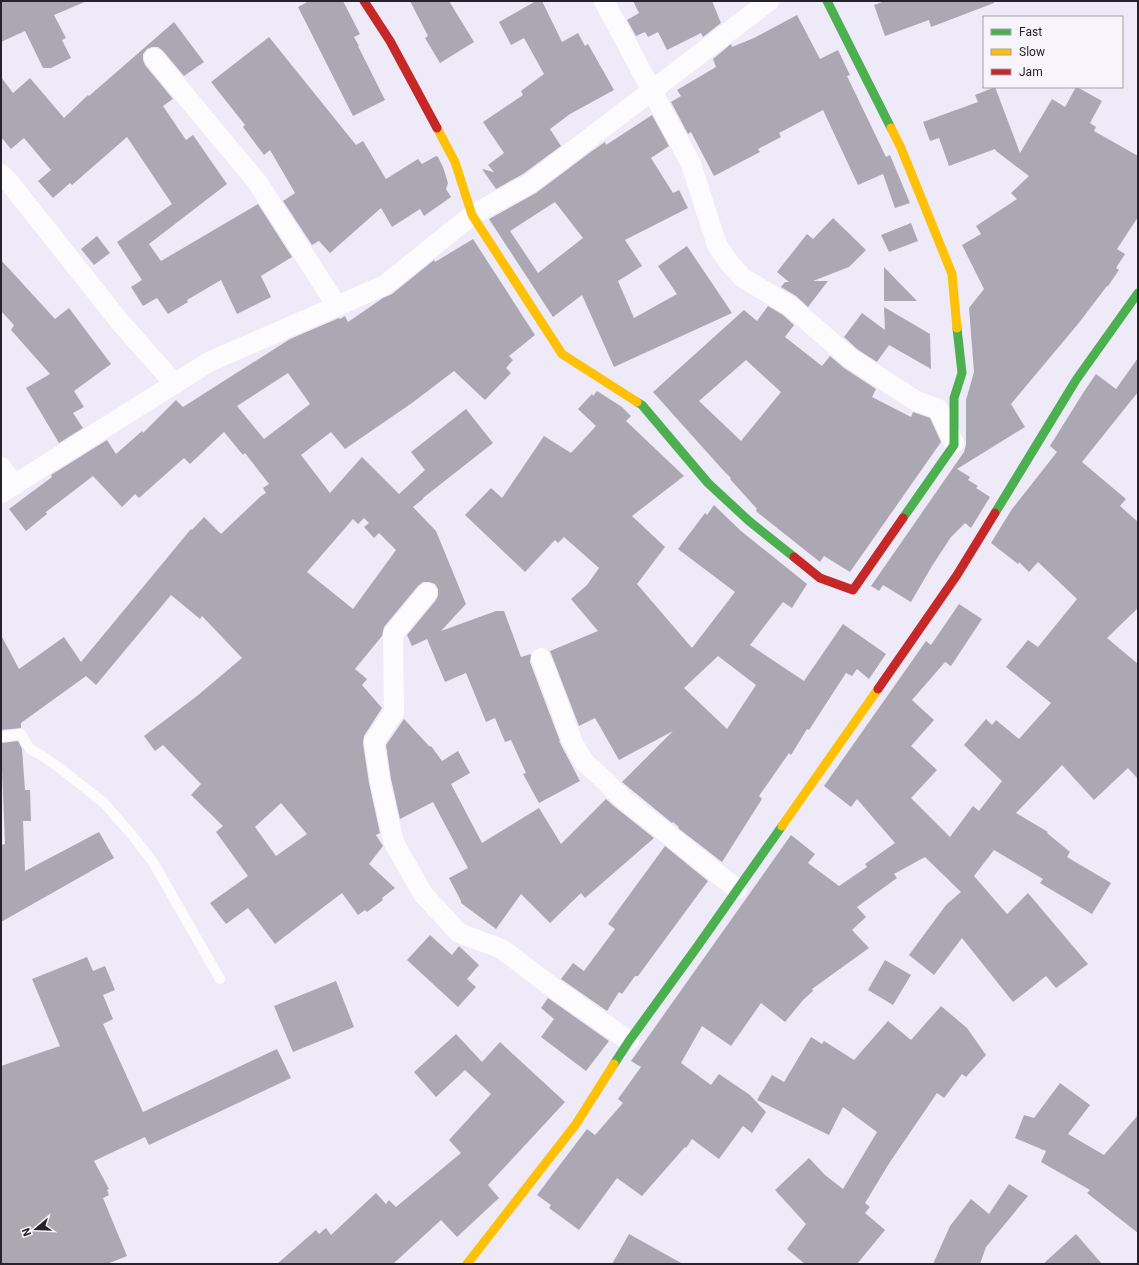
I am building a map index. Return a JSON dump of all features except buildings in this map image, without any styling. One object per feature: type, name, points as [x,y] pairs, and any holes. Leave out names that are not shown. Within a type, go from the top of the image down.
[{"type":"street","points":[[364,1],[390,41],[456,162],[472,215],[562,354],[642,405],[708,483],[748,521],[820,578],[853,590],[954,444],[954,398],[962,373],[952,274],[901,148],[826,1]]},
{"type":"street","points":[[604,1],[691,164],[717,246],[730,264],[743,278],[790,306],[850,358],[916,401],[938,409],[954,444]]},
{"type":"street","points":[[1,467],[8,489],[209,362],[385,285],[472,215],[529,184],[769,1]]},
{"type":"street","points":[[154,58],[258,183],[337,306]]},
{"type":"street","points":[[1,174],[9,182],[120,322],[175,384]]},
{"type":"street","points":[[468,1264],[576,1124],[630,1041],[957,575],[1076,380],[1138,293]]},
{"type":"street","points":[[427,592],[393,634],[394,712],[374,742],[380,781],[394,843],[422,894],[459,933],[502,949],[548,984],[630,1041]]},
{"type":"street","points":[[541,658],[573,743],[584,762],[622,798],[738,889]]},
{"type":"lane","points":[[1,737],[21,734],[30,749],[61,769],[104,803],[153,862],[220,979]]},
{"type":"traffic: fast","points":[[827,1],[891,128]]},
{"type":"traffic: fast","points":[[995,513],[1076,380],[1138,293]]},
{"type":"traffic: fast","points":[[903,518],[954,445],[954,398],[962,373],[957,328]]},
{"type":"traffic: fast","points":[[637,402],[642,405],[708,483],[749,521],[794,557]]},
{"type":"traffic: fast","points":[[614,1064],[782,826]]},
{"type":"traffic: slow","points":[[437,128],[455,162],[472,215],[562,354],[637,402]]},
{"type":"traffic: slow","points":[[891,128],[901,148],[952,274],[957,328]]},
{"type":"traffic: slow","points":[[782,826],[878,689]]},
{"type":"traffic: slow","points":[[467,1264],[576,1124],[614,1064]]},
{"type":"traffic: jam","points":[[364,1],[390,41],[437,128]]},
{"type":"traffic: jam","points":[[878,689],[957,575],[995,513]]},
{"type":"traffic: jam","points":[[794,557],[820,578],[853,590],[903,518]]}]
